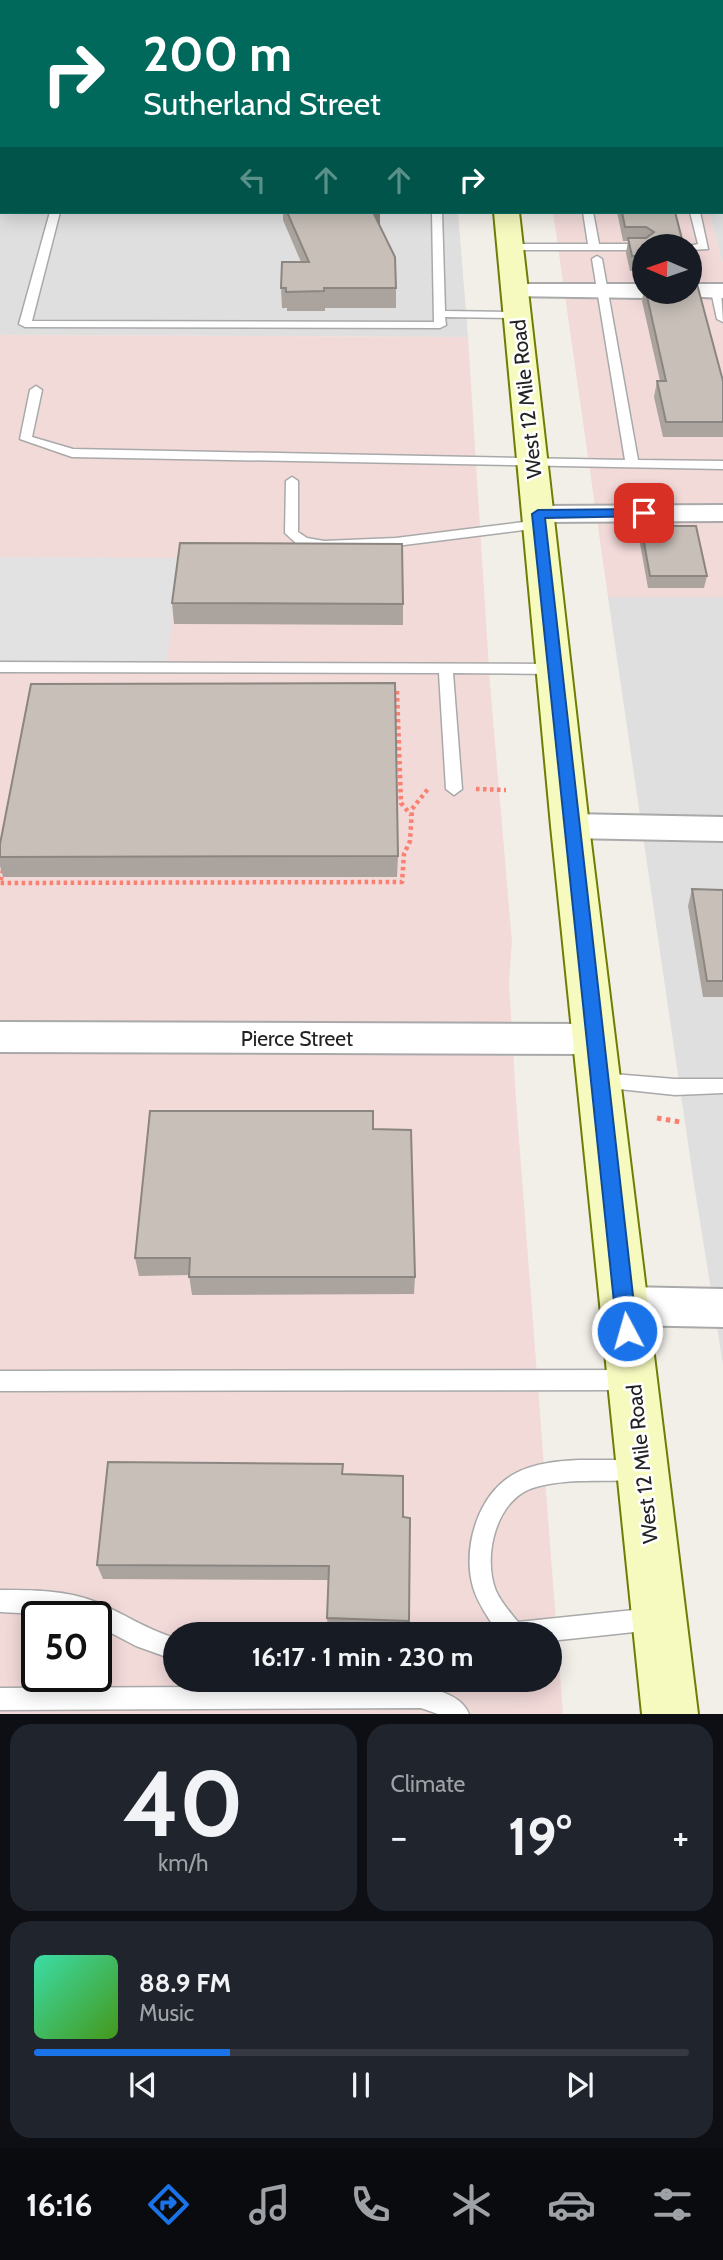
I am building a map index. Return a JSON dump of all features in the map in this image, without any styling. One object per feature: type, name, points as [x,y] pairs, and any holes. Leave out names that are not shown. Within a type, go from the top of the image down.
[{"type":"main road","name":"West 12 Mile Road","points":[[506,214],[570,826],[670,1714]]},
{"type":"street","points":[[515,303],[602,291],[632,291]]},
{"type":"street","points":[[702,291],[720,291]]},
{"type":"street","points":[[538,519],[723,513]]},
{"type":"street","points":[[570,826],[723,829]]},
{"type":"street","name":"Pierce Street","points":[[0,1037],[595,1039]]},
{"type":"street","points":[[625,1306],[723,1308]]},
{"type":"lane","points":[[54,214],[25,324],[440,325],[437,214]]},
{"type":"lane","points":[[588,214],[632,464]]},
{"type":"lane","points":[[696,214],[701,234]]},
{"type":"lane","points":[[510,247],[595,253],[632,248]]},
{"type":"lane","points":[[720,291],[723,319]]},
{"type":"lane","points":[[440,314],[515,303]]},
{"type":"lane","points":[[36,390],[26,439],[72,453],[723,465]]},
{"type":"lane","points":[[292,481],[292,533],[303,542],[324,545],[396,542],[538,519]]},
{"type":"lane","points":[[0,667],[554,669]]},
{"type":"lane","points":[[446,668],[454,789]]},
{"type":"lane","points":[[600,1080],[675,1087],[723,1086]]},
{"type":"lane","points":[[0,1381],[633,1380]]},
{"type":"lane","points":[[504,1622],[484,1590],[480,1566],[482,1539],[492,1511],[505,1493],[525,1480],[552,1474],[644,1470]]},
{"type":"lane","points":[[0,1601],[59,1604],[94,1612],[130,1632],[163,1644]]},
{"type":"lane","points":[[562,1629],[659,1619]]},
{"type":"lane","points":[[0,1699],[421,1698],[444,1704],[457,1714]]},
{"type":"path","points":[[397,668],[401,803],[411,815]]},
{"type":"path","points":[[384,703],[398,703]]},
{"type":"path","points":[[5,857],[0,883],[402,882],[404,854],[410,841],[412,809],[427,789],[506,790]]},
{"type":"path","points":[[657,1118],[680,1122]]},
{"type":"shaded area","points":[[0,214],[458,214],[468,337],[0,335]]},
{"type":"shaded area","points":[[553,214],[710,214],[723,264],[723,597],[608,597]]},
{"type":"shaded area","points":[[710,214],[723,214],[723,264]]},
{"type":"shaded area","points":[[0,335],[468,337],[490,684],[512,942],[509,982],[516,1100],[556,1622],[163,1622],[163,1692],[561,1692],[563,1714],[0,1714]]},
{"type":"shaded area","points":[[0,557],[180,558],[167,662],[0,662]]},
{"type":"shaded area","points":[[608,597],[723,597],[723,1365],[694,1184]]},
{"type":"building","points":[[288,214],[374,214],[395,257],[396,288],[324,288],[324,291],[286,292],[286,288],[281,288],[282,262],[309,262]]},
{"type":"building","points":[[622,214],[676,214],[681,234],[651,234],[654,232],[646,227],[625,227]]},
{"type":"building","points":[[628,238],[632,238],[632,256]]},
{"type":"building","points":[[702,303],[723,381],[723,422],[666,422],[657,381],[666,381],[649,304]]},
{"type":"building","points":[[641,526],[696,526],[707,576],[650,576]]},
{"type":"building","points":[[180,543],[402,544],[403,604],[172,603]]},
{"type":"building","points":[[395,683],[398,856],[0,857],[0,844],[31,684]]},
{"type":"building","points":[[692,889],[723,890],[723,981],[707,981]]},
{"type":"building","points":[[150,1111],[373,1111],[373,1129],[411,1130],[415,1277],[189,1277],[190,1258],[135,1258]]},
{"type":"building","points":[[108,1462],[343,1464],[342,1474],[403,1476],[403,1517],[410,1518],[409,1621],[327,1618],[329,1566],[97,1565]]},
{"type":"route","points":[[627,1331],[538,514],[644,513]]}]
